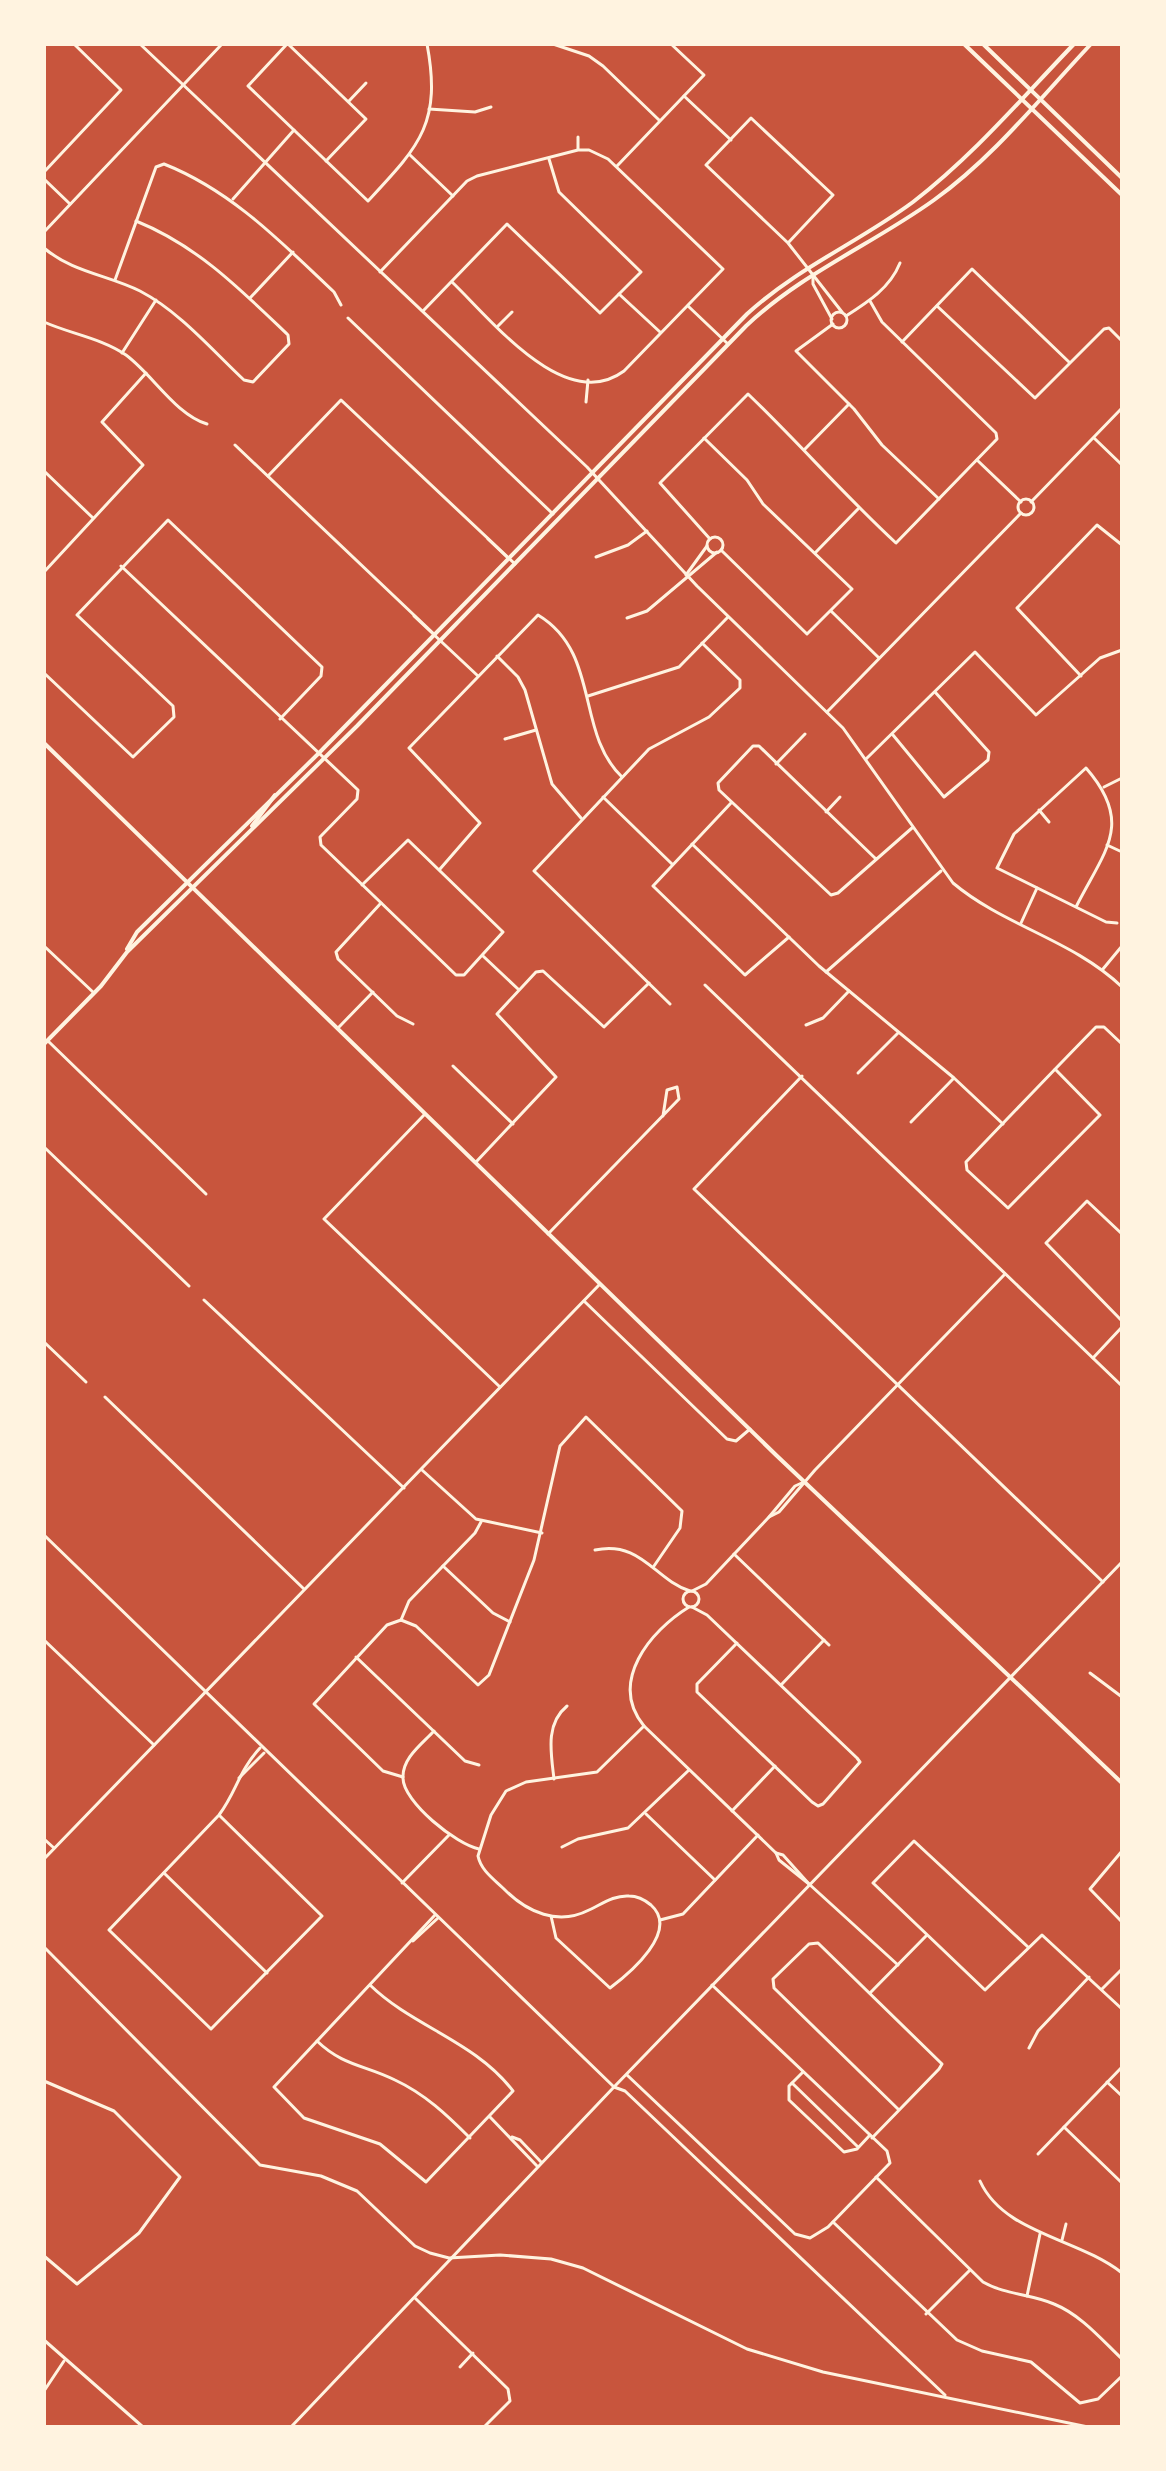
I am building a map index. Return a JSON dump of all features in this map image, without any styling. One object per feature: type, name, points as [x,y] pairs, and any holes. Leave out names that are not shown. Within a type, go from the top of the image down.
[{"type":"main road","points":[[964,44],[1122,195]]},
{"type":"main road","points":[[983,44],[1122,178]]},
{"type":"main road","points":[[127,952],[131,938],[186,881],[319,753],[722,339],[763,300],[808,267],[928,190],[1074,44]]},
{"type":"main road","points":[[46,1042],[94,993],[127,952],[325,759],[728,344],[767,308],[813,274],[937,198],[971,170],[1091,44]]},
{"type":"main road","points":[[44,743],[804,1482],[1122,1783]]},
{"type":"main road","points":[[253,827],[276,793]]},
{"type":"street","points":[[44,172],[121,90],[74,44]]},
{"type":"street","points":[[140,44],[592,473],[686,575],[827,712],[866,759],[941,871],[962,891],[1081,953],[1122,987]]},
{"type":"street","points":[[44,232],[222,44]]},
{"type":"street","points":[[326,161],[366,119],[287,44],[248,86],[326,161],[368,201],[420,142],[429,109],[427,44]]},
{"type":"street","points":[[553,44],[589,56],[603,66],[660,121]]},
{"type":"street","points":[[617,166],[704,75],[671,44]]},
{"type":"street","points":[[348,102],[366,83]]},
{"type":"street","points":[[684,96],[731,140]]},
{"type":"street","points":[[429,109],[475,112],[491,107]]},
{"type":"street","points":[[788,243],[833,195],[751,118],[706,165],[788,243],[846,316]]},
{"type":"street","points":[[232,200],[294,130]]},
{"type":"street","points":[[578,137],[578,150]]},
{"type":"street","points":[[380,272],[453,196],[477,176],[578,150],[589,150],[617,166],[723,269],[618,376],[588,380],[547,371],[452,282]]},
{"type":"street","points":[[410,155],[453,196]]},
{"type":"street","points":[[423,311],[507,224],[600,313],[641,272],[559,192],[549,158]]},
{"type":"street","points":[[115,280],[159,165],[186,174],[232,200],[293,252],[334,292],[341,305]]},
{"type":"street","points":[[44,179],[70,204]]},
{"type":"street","points":[[44,248],[76,269],[115,280],[156,300],[249,382],[290,339],[250,298],[195,250],[136,221]]},
{"type":"street","points":[[250,298],[293,252]]},
{"type":"street","points":[[813,274],[813,284],[832,321],[843,326],[846,316],[870,301],[895,276],[900,263]]},
{"type":"street","points":[[902,342],[972,269],[1070,363]]},
{"type":"street","points":[[619,294],[661,333]]},
{"type":"street","points":[[122,353],[156,300]]},
{"type":"street","points":[[704,438],[747,480],[763,504],[852,589],[807,634],[719,551],[711,551],[709,541],[660,483],[704,438],[748,394],[805,449],[826,477],[896,543],[999,436],[902,342],[870,301]]},
{"type":"street","points":[[688,306],[728,344]]},
{"type":"street","points":[[937,306],[1035,398],[1107,327],[1122,341]]},
{"type":"street","points":[[498,326],[512,312]]},
{"type":"street","points":[[842,312],[796,351],[849,404],[882,445],[939,499]]},
{"type":"street","points":[[348,318],[553,514]]},
{"type":"street","points":[[44,322],[93,338],[122,353],[193,417],[207,424]]},
{"type":"street","points":[[44,571],[143,465],[102,422],[146,373]]},
{"type":"street","points":[[586,402],[588,380]]},
{"type":"street","points":[[268,476],[341,400],[515,564]]},
{"type":"street","points":[[805,449],[849,404]]},
{"type":"street","points":[[977,460],[1021,502],[1031,502],[1122,408]]},
{"type":"street","points":[[1094,438],[1122,465]]},
{"type":"street","points":[[235,445],[478,676]]},
{"type":"street","points":[[44,471],[94,519]]},
{"type":"street","points":[[1021,502],[1021,513]]},
{"type":"street","points":[[827,712],[1021,513],[1032,512],[1031,502]]},
{"type":"street","points":[[815,553],[858,509]]},
{"type":"street","points":[[44,673],[133,757],[176,712],[77,615],[168,520],[324,671],[280,719]]},
{"type":"street","points":[[1081,676],[1017,608],[1099,525],[1122,545]]},
{"type":"street","points":[[596,557],[628,545],[647,531]]},
{"type":"street","points":[[627,618],[647,611],[686,575],[719,551],[722,540],[709,541]]},
{"type":"street","points":[[686,575],[709,541]]},
{"type":"street","points":[[121,566],[319,753],[359,795],[319,841],[362,885],[460,977],[503,932],[408,840],[362,885]]},
{"type":"street","points":[[831,611],[879,658]]},
{"type":"street","points":[[440,869],[480,823],[409,748],[538,615],[573,649],[604,755],[622,777]]},
{"type":"street","points":[[588,696],[679,667],[728,617]]},
{"type":"street","points":[[670,1004],[534,871],[622,777],[663,739],[719,710],[742,683],[702,643]]},
{"type":"street","points":[[866,759],[975,652],[1036,715],[1100,658],[1122,650]]},
{"type":"street","points":[[497,656],[522,683],[556,793],[582,819]]},
{"type":"street","points":[[893,735],[944,797],[990,756],[935,692]]},
{"type":"street","points":[[505,739],[536,730]]},
{"type":"street","points":[[776,764],[805,734]]},
{"type":"street","points":[[876,859],[756,745],[717,786],[831,895],[876,859],[912,828]]},
{"type":"street","points":[[1076,907],[1107,845],[1114,818],[1104,787],[1086,768],[1014,834],[997,868],[1106,922],[1117,923]]},
{"type":"street","points":[[1104,787],[1122,778]]},
{"type":"street","points":[[603,797],[672,864]]},
{"type":"street","points":[[826,812],[840,797]]},
{"type":"street","points":[[732,802],[653,886],[745,975],[789,937]]},
{"type":"street","points":[[1039,810],[1049,822]]},
{"type":"street","points":[[692,844],[826,972],[954,1078],[1003,1124]]},
{"type":"street","points":[[1107,845],[1122,852]]},
{"type":"street","points":[[826,972],[941,871]]},
{"type":"street","points":[[1021,923],[1037,888]]},
{"type":"street","points":[[381,903],[336,952],[338,959],[397,1016],[413,1024]]},
{"type":"street","points":[[44,946],[94,993]]},
{"type":"street","points":[[1103,969],[1122,946]]},
{"type":"street","points":[[483,956],[518,990]]},
{"type":"street","points":[[475,1163],[556,1077],[497,1014],[518,990],[540,970],[604,1027],[649,983]]},
{"type":"street","points":[[705,985],[1122,1386]]},
{"type":"street","points":[[806,1025],[823,1018],[849,991]]},
{"type":"street","points":[[339,1027],[373,992]]},
{"type":"street","points":[[1055,1069],[1100,1115],[1008,1208],[964,1166],[1055,1069],[1100,1024],[1122,1044]]},
{"type":"street","points":[[858,1073],[899,1032]]},
{"type":"street","points":[[46,1042],[206,1194]]},
{"type":"street","points":[[453,1066],[513,1124]]},
{"type":"street","points":[[802,1076],[694,1189],[1103,1582]]},
{"type":"street","points":[[911,1122],[954,1078]]},
{"type":"street","points":[[548,1234],[663,1116],[679,1099],[677,1087],[667,1090],[663,1116]]},
{"type":"street","points":[[425,1114],[324,1219],[500,1387]]},
{"type":"street","points":[[44,1147],[189,1286]]},
{"type":"street","points":[[1122,1234],[1087,1201],[1046,1243],[1122,1321]]},
{"type":"street","points":[[678,1614],[699,1600],[706,1584],[734,1554],[769,1517],[779,1512],[804,1482],[1005,1274]]},
{"type":"street","points":[[44,1859],[600,1284]]},
{"type":"street","points":[[204,1300],[404,1488]]},
{"type":"street","points":[[584,1301],[727,1439],[736,1441],[750,1429]]},
{"type":"street","points":[[1093,1358],[1122,1327]]},
{"type":"street","points":[[44,1342],[86,1382]]},
{"type":"street","points":[[105,1397],[304,1589]]},
{"type":"street","points":[[403,1777],[383,1771],[314,1704],[387,1625],[401,1620],[416,1626],[478,1685],[495,1666],[542,1533],[560,1446],[586,1417],[676,1501],[682,1517],[680,1528],[654,1566]]},
{"type":"street","points":[[422,1469],[470,1515],[542,1533]]},
{"type":"street","points":[[401,1620],[409,1601],[475,1533],[481,1520]]},
{"type":"street","points":[[44,1535],[614,2087],[625,2091],[945,2395]]},
{"type":"street","points":[[595,1550],[615,1548],[654,1566],[675,1585],[691,1607],[707,1615],[737,1643],[781,1685],[860,1762],[818,1806],[695,1687],[737,1643]]},
{"type":"street","points":[[734,1554],[829,1645]]},
{"type":"street","points":[[291,2427],[537,2166],[1122,1562]]},
{"type":"street","points":[[443,1566],[488,1609],[511,1622]]},
{"type":"street","points":[[706,1584],[691,1591],[678,1614],[635,1663],[630,1685],[634,1711],[644,1726],[758,1835],[779,1860],[898,1965]]},
{"type":"street","points":[[675,1585],[691,1591],[707,1615]]},
{"type":"street","points":[[44,1640],[154,1745]]},
{"type":"street","points":[[781,1685],[824,1640]]},
{"type":"street","points":[[356,1657],[465,1761],[479,1765]]},
{"type":"street","points":[[1090,1673],[1122,1696]]},
{"type":"street","points":[[554,1779],[552,1732],[556,1718],[567,1706]]},
{"type":"street","points":[[551,1916],[551,1927],[556,1938],[610,1988],[655,1942],[660,1920],[650,1904],[631,1896],[616,1897],[575,1915],[551,1916],[519,1903],[480,1862],[479,1849],[494,1808],[506,1791],[520,1784],[585,1776],[605,1768],[644,1726]]},
{"type":"street","points":[[434,1731],[409,1758],[403,1777],[412,1800],[449,1835],[460,1843],[479,1849]]},
{"type":"street","points":[[219,1815],[322,1916],[211,2029],[109,1930],[219,1815],[239,1778],[261,1748]]},
{"type":"street","points":[[250,1764],[265,1752]]},
{"type":"street","points":[[732,1811],[775,1766]]},
{"type":"street","points":[[562,1847],[578,1839],[624,1830],[646,1814],[689,1770]]},
{"type":"street","points":[[646,1814],[715,1880]]},
{"type":"street","points":[[402,1883],[449,1835]]},
{"type":"street","points":[[660,1920],[683,1914],[758,1835]]},
{"type":"street","points":[[44,1839],[54,1848]]},
{"type":"street","points":[[1028,1947],[914,1841],[873,1883],[985,1990],[1042,1935],[1122,2009]]},
{"type":"street","points":[[1122,1851],[1090,1889],[1122,1922]]},
{"type":"street","points":[[164,1873],[267,1973]]},
{"type":"street","points":[[370,1985],[399,2011],[439,2030],[482,2059],[513,2091],[426,2182],[380,2144],[304,2118],[274,2087],[370,1985],[436,1917]]},
{"type":"street","points":[[870,1994],[926,1936]]},
{"type":"street","points":[[803,2072],[792,2083],[787,2094],[789,2100],[844,2152],[859,2147],[899,2110],[942,2064],[814,1941],[772,1984],[899,2110]]},
{"type":"street","points":[[44,1947],[260,2165],[336,2181],[379,2209],[415,2246],[449,2258],[500,2255],[551,2259],[583,2268],[747,2349],[823,2372],[1072,2421],[1088,2427]]},
{"type":"street","points":[[1102,1990],[1122,1969]]},
{"type":"street","points":[[1029,2048],[1038,2031],[1089,1977]]},
{"type":"street","points":[[627,2075],[789,2230],[810,2238],[833,2222],[876,2177],[891,2158],[712,1985]]},
{"type":"street","points":[[317,2041],[339,2061],[382,2074],[416,2091],[470,2138]]},
{"type":"street","points":[[1038,2154],[1122,2067]]},
{"type":"street","points":[[44,2081],[107,2107],[149,2143],[180,2177],[133,2239],[77,2284],[44,2256]]},
{"type":"street","points":[[1107,2082],[1122,2096]]},
{"type":"street","points":[[792,2083],[859,2147]]},
{"type":"street","points":[[490,2117],[541,2162]]},
{"type":"street","points":[[1064,2127],[1122,2183]]},
{"type":"street","points":[[512,2137],[537,2166]]},
{"type":"street","points":[[522,2152],[527,2147]]},
{"type":"street","points":[[876,2177],[970,2270],[996,2290],[1027,2296],[1069,2311],[1122,2359]]},
{"type":"street","points":[[980,2181],[985,2192],[1016,2221],[1040,2234],[1085,2249],[1121,2272]]},
{"type":"street","points":[[833,2222],[926,2314],[957,2340],[982,2351],[1031,2362],[1074,2399],[1091,2402],[1122,2376]]},
{"type":"street","points":[[1062,2240],[1066,2224]]},
{"type":"street","points":[[1027,2296],[1040,2234]]},
{"type":"street","points":[[926,2314],[970,2270]]},
{"type":"street","points":[[415,2298],[503,2381],[511,2394],[504,2408],[484,2427]]},
{"type":"street","points":[[44,2340],[143,2427]]},
{"type":"street","points":[[460,2367],[473,2353]]},
{"type":"street","points":[[44,2391],[65,2360]]},
{"type":"street","points":[[1066,2427],[1072,2421]]}]
